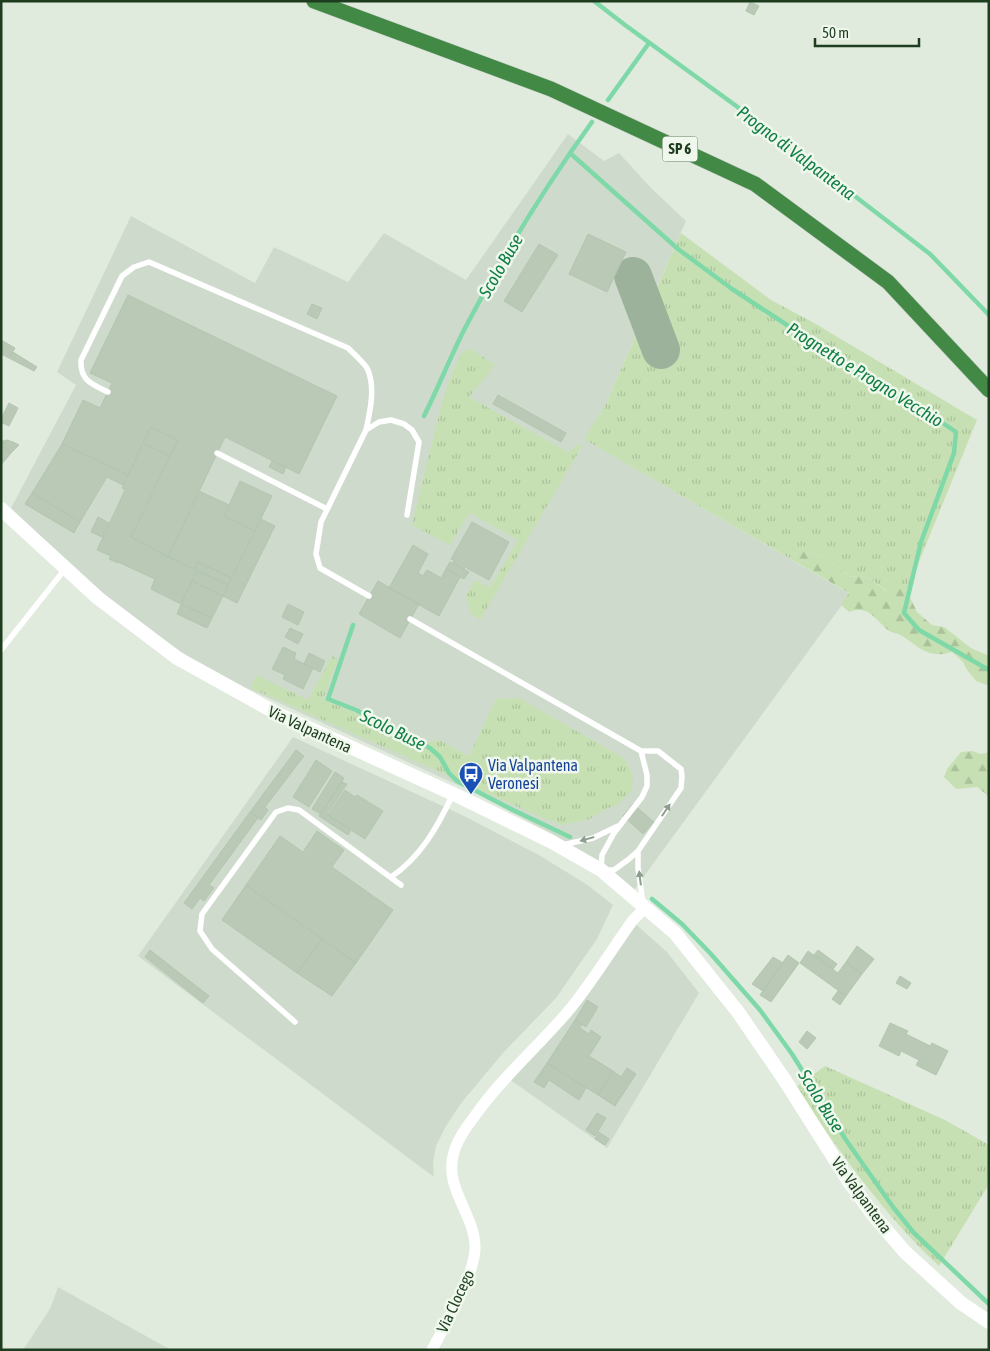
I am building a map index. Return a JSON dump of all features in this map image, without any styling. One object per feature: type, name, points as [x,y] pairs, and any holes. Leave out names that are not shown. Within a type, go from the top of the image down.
[{"type":"highway","name":"SP 6","points":[[314,1],[551,89],[755,184],[888,282],[989,390]]},
{"type":"street","name":"Via Valpantena","points":[[1,509],[98,598],[177,658],[278,714],[454,794],[552,842],[601,870],[675,933],[738,1012],[848,1180],[904,1252],[961,1303],[989,1322]]},
{"type":"street","name":"Via Clocego","points":[[432,1350],[470,1275],[476,1248],[470,1222],[455,1191],[451,1169],[454,1152],[461,1136],[486,1101],[570,1009],[644,906]]},
{"type":"lane","points":[[108,392],[84,378],[80,368],[81,360],[122,276],[134,267],[149,262],[348,348],[366,368],[372,382],[368,419],[366,430],[321,522],[316,554],[320,568],[369,596]]},
{"type":"lane","points":[[366,430],[379,422],[391,420],[404,424],[412,430],[419,442],[407,515]]},
{"type":"lane","points":[[217,453],[327,509]]},
{"type":"lane","points":[[1,650],[66,568]]},
{"type":"lane","points":[[410,619],[641,751],[658,751],[680,769],[682,776],[681,788],[638,851],[614,870],[601,870],[602,855],[620,825],[642,797],[647,786],[647,775],[641,751]]},
{"type":"lane","points":[[391,877],[414,858],[424,845],[443,817],[454,794]]},
{"type":"lane","points":[[295,1022],[212,949],[200,931],[202,914],[276,812],[288,808],[300,810],[401,885]]},
{"type":"lane","points":[[552,842],[567,844],[593,838],[620,825]]},
{"type":"lane","points":[[638,851],[638,868],[644,906]]},
{"type":"shaded area","points":[[568,134],[604,161],[619,153],[651,188],[686,221],[605,406],[585,439],[850,594],[634,890],[604,866],[551,833],[473,792],[244,687],[189,657],[129,615],[71,566],[11,508],[76,385],[57,372],[131,216],[255,283],[274,247],[348,282],[384,233],[466,280]]},
{"type":"shaded area","points":[[293,737],[462,815],[539,855],[589,886],[613,905],[597,939],[556,998],[503,1053],[462,1102],[446,1126],[436,1146],[433,1163],[434,1177],[138,956]]},
{"type":"shaded area","points":[[630,919],[667,952],[699,993],[607,1148],[509,1079],[545,1040]]},
{"type":"shaded area","points":[[58,1287],[171,1350],[23,1350],[50,1309]]},
{"type":"green space","points":[[681,233],[771,300],[814,323],[977,420],[907,591],[897,586],[887,591],[870,579],[859,576],[850,577],[823,556],[797,552],[789,558],[584,439],[605,406]]},
{"type":"green space","points":[[471,349],[495,365],[469,397],[568,452],[579,444],[582,446],[480,620],[471,614],[466,596],[475,580],[490,588],[518,540],[470,513],[450,545],[412,525],[449,381],[462,352]]},
{"type":"green space","points":[[797,552],[823,556],[850,577],[859,576],[870,579],[886,591],[897,586],[907,591],[917,612],[932,625],[944,627],[971,648],[989,656],[989,686],[976,681],[963,662],[952,652],[940,654],[927,652],[900,635],[889,631],[871,614],[862,610],[849,612],[841,605],[849,593],[789,558]]},
{"type":"green space","points":[[332,656],[338,659],[323,699],[424,743],[439,740],[469,756],[496,699],[519,698],[625,759],[633,775],[631,792],[616,806],[607,808],[590,819],[563,825],[543,818],[251,688],[256,675],[308,700]]},
{"type":"green space","points":[[972,751],[981,754],[989,752],[989,801],[986,794],[977,787],[956,789],[944,777],[947,769],[961,752]]},
{"type":"green space","points":[[825,1066],[945,1120],[989,1145],[989,1184],[939,1266],[918,1246],[862,1181],[796,1087]]},
{"type":"building","points":[[750,2],[759,6],[754,15],[746,11]]},
{"type":"building","points":[[588,234],[626,252],[607,292],[569,274]]},
{"type":"building","points":[[539,244],[558,255],[522,312],[504,301]]},
{"type":"building","points":[[128,295],[337,396],[299,474],[225,437],[168,557],[131,537],[178,440],[151,427],[128,475],[62,444],[83,400],[100,408],[112,383],[90,373]]},
{"type":"building","points":[[312,304],[322,308],[317,319],[307,314]]},
{"type":"building","points":[[1,340],[15,348],[9,358],[1,354]]},
{"type":"building","points":[[13,352],[37,367],[34,371],[9,358]]},
{"type":"building","points":[[498,395],[566,433],[561,442],[493,404]]},
{"type":"building","points":[[9,403],[18,408],[9,426],[1,422],[1,419]]},
{"type":"building","points":[[151,427],[178,440],[170,456],[143,443]]},
{"type":"building","points":[[1,439],[5,442],[2,446],[11,453],[1,465]]},
{"type":"building","points":[[7,440],[19,445],[11,453],[2,446],[4,441]]},
{"type":"building","points":[[143,443],[170,456],[131,537],[197,571],[181,604],[151,589],[155,579],[109,559],[111,556],[97,550],[125,490],[122,488]]},
{"type":"building","points":[[62,444],[128,475],[123,485],[107,477],[80,522],[32,493]]},
{"type":"building","points":[[272,461],[286,467],[283,474],[269,467]]},
{"type":"building","points":[[240,481],[272,496],[255,531],[224,516]]},
{"type":"building","points":[[199,491],[229,505],[224,516],[255,531],[231,578],[198,562],[195,569],[168,557]]},
{"type":"building","points":[[32,493],[80,522],[74,533],[25,504]]},
{"type":"building","points":[[98,517],[109,523],[102,537],[91,532]]},
{"type":"building","points":[[261,519],[275,526],[237,603],[223,596]]},
{"type":"building","points":[[472,522],[509,542],[489,580],[465,567],[464,569],[453,563],[454,560],[451,559]]},
{"type":"building","points":[[413,545],[428,554],[418,573],[423,576],[427,570],[441,578],[446,569],[460,577],[439,616],[389,588]]},
{"type":"building","points":[[198,562],[231,578],[228,585],[195,569]]},
{"type":"building","points":[[450,562],[469,572],[464,579],[446,569]]},
{"type":"building","points":[[197,571],[228,585],[223,596],[192,581]]},
{"type":"building","points":[[192,581],[223,596],[212,618],[181,604]]},
{"type":"building","points":[[378,581],[419,604],[400,638],[359,614]]},
{"type":"building","points":[[181,604],[212,618],[207,628],[177,614]]},
{"type":"building","points":[[288,604],[304,612],[298,625],[282,617]]},
{"type":"building","points":[[290,628],[303,634],[298,644],[285,637]]},
{"type":"building","points":[[283,647],[296,653],[294,659],[313,668],[303,689],[283,679],[285,675],[272,669]]},
{"type":"building","points":[[309,653],[325,661],[320,672],[304,664]]},
{"type":"building","points":[[296,750],[304,756],[265,807],[268,810],[261,820],[250,812]]},
{"type":"building","points":[[316,760],[332,771],[309,807],[293,797]]},
{"type":"building","points":[[335,772],[344,778],[321,814],[312,809]]},
{"type":"building","points":[[342,782],[347,784],[327,814],[351,830],[348,835],[319,816]]},
{"type":"building","points":[[345,790],[383,811],[365,839],[328,815]]},
{"type":"building","points":[[633,804],[654,822],[643,834],[623,816]]},
{"type":"building","points":[[250,812],[258,818],[209,885],[214,888],[204,901],[200,898],[192,909],[184,903]]},
{"type":"building","points":[[317,831],[344,850],[332,867],[393,910],[356,963],[246,885],[280,836],[303,852]]},
{"type":"building","points":[[246,885],[322,939],[297,973],[222,920]]},
{"type":"building","points":[[322,939],[356,963],[332,996],[297,973]]},
{"type":"building","points":[[857,946],[874,959],[862,974],[846,962]]},
{"type":"building","points":[[150,950],[209,996],[203,1003],[145,957]]},
{"type":"building","points":[[818,950],[837,964],[833,969],[814,955]]},
{"type":"building","points":[[808,951],[838,973],[846,962],[862,974],[846,996],[800,963]]},
{"type":"building","points":[[788,955],[799,963],[771,1002],[760,995]]},
{"type":"building","points":[[773,957],[783,963],[763,991],[752,984]]},
{"type":"building","points":[[900,976],[911,983],[907,989],[896,983]]},
{"type":"building","points":[[838,991],[846,996],[840,1005],[832,999]]},
{"type":"building","points":[[587,1000],[598,1007],[586,1027],[575,1020]]},
{"type":"building","points":[[575,1020],[582,1024],[580,1028],[589,1034],[591,1030],[601,1037],[589,1056],[613,1071],[598,1095],[547,1063]]},
{"type":"building","points":[[890,1023],[908,1031],[906,1034],[930,1046],[932,1043],[948,1051],[936,1075],[916,1065],[919,1060],[901,1051],[899,1056],[879,1046]]},
{"type":"building","points":[[807,1031],[816,1038],[807,1049],[799,1042]]},
{"type":"building","points":[[547,1063],[586,1088],[579,1100],[549,1080],[544,1088],[534,1082]]},
{"type":"building","points":[[627,1068],[636,1074],[615,1106],[598,1095],[613,1071],[621,1077]]},
{"type":"building","points":[[597,1113],[606,1118],[595,1136],[586,1130]]},
{"type":"building","points":[[599,1132],[609,1139],[605,1145],[595,1139]]},
{"type":"waterway","name":"Progno di Valpantena","points":[[594,1],[765,127],[930,254],[989,315]]},
{"type":"waterway","name":"Scolo Buse","points":[[608,100],[649,43]]},
{"type":"waterway","name":"Scolo Buse","points":[[424,416],[464,330],[493,277],[524,224],[592,122]]},
{"type":"waterway","name":"Prognetto e Progno Vecchio","points":[[570,153],[678,249],[732,289],[849,369],[937,419],[956,432],[954,453],[921,542],[904,613],[919,630],[989,670]]},
{"type":"waterway","name":"Scolo Buse","points":[[353,625],[328,699],[356,710],[430,748],[440,757],[449,773],[457,781],[570,837]]},
{"type":"waterway","name":"Scolo Buse","points":[[652,899],[682,924],[760,1010],[792,1054],[846,1140],[893,1207],[914,1233],[989,1304]]},
{"type":"taxiway","points":[[633,276],[661,350]]},
{"type":"place","name":"Via Valpantena Veronesi","points":[[471,795]]}]
